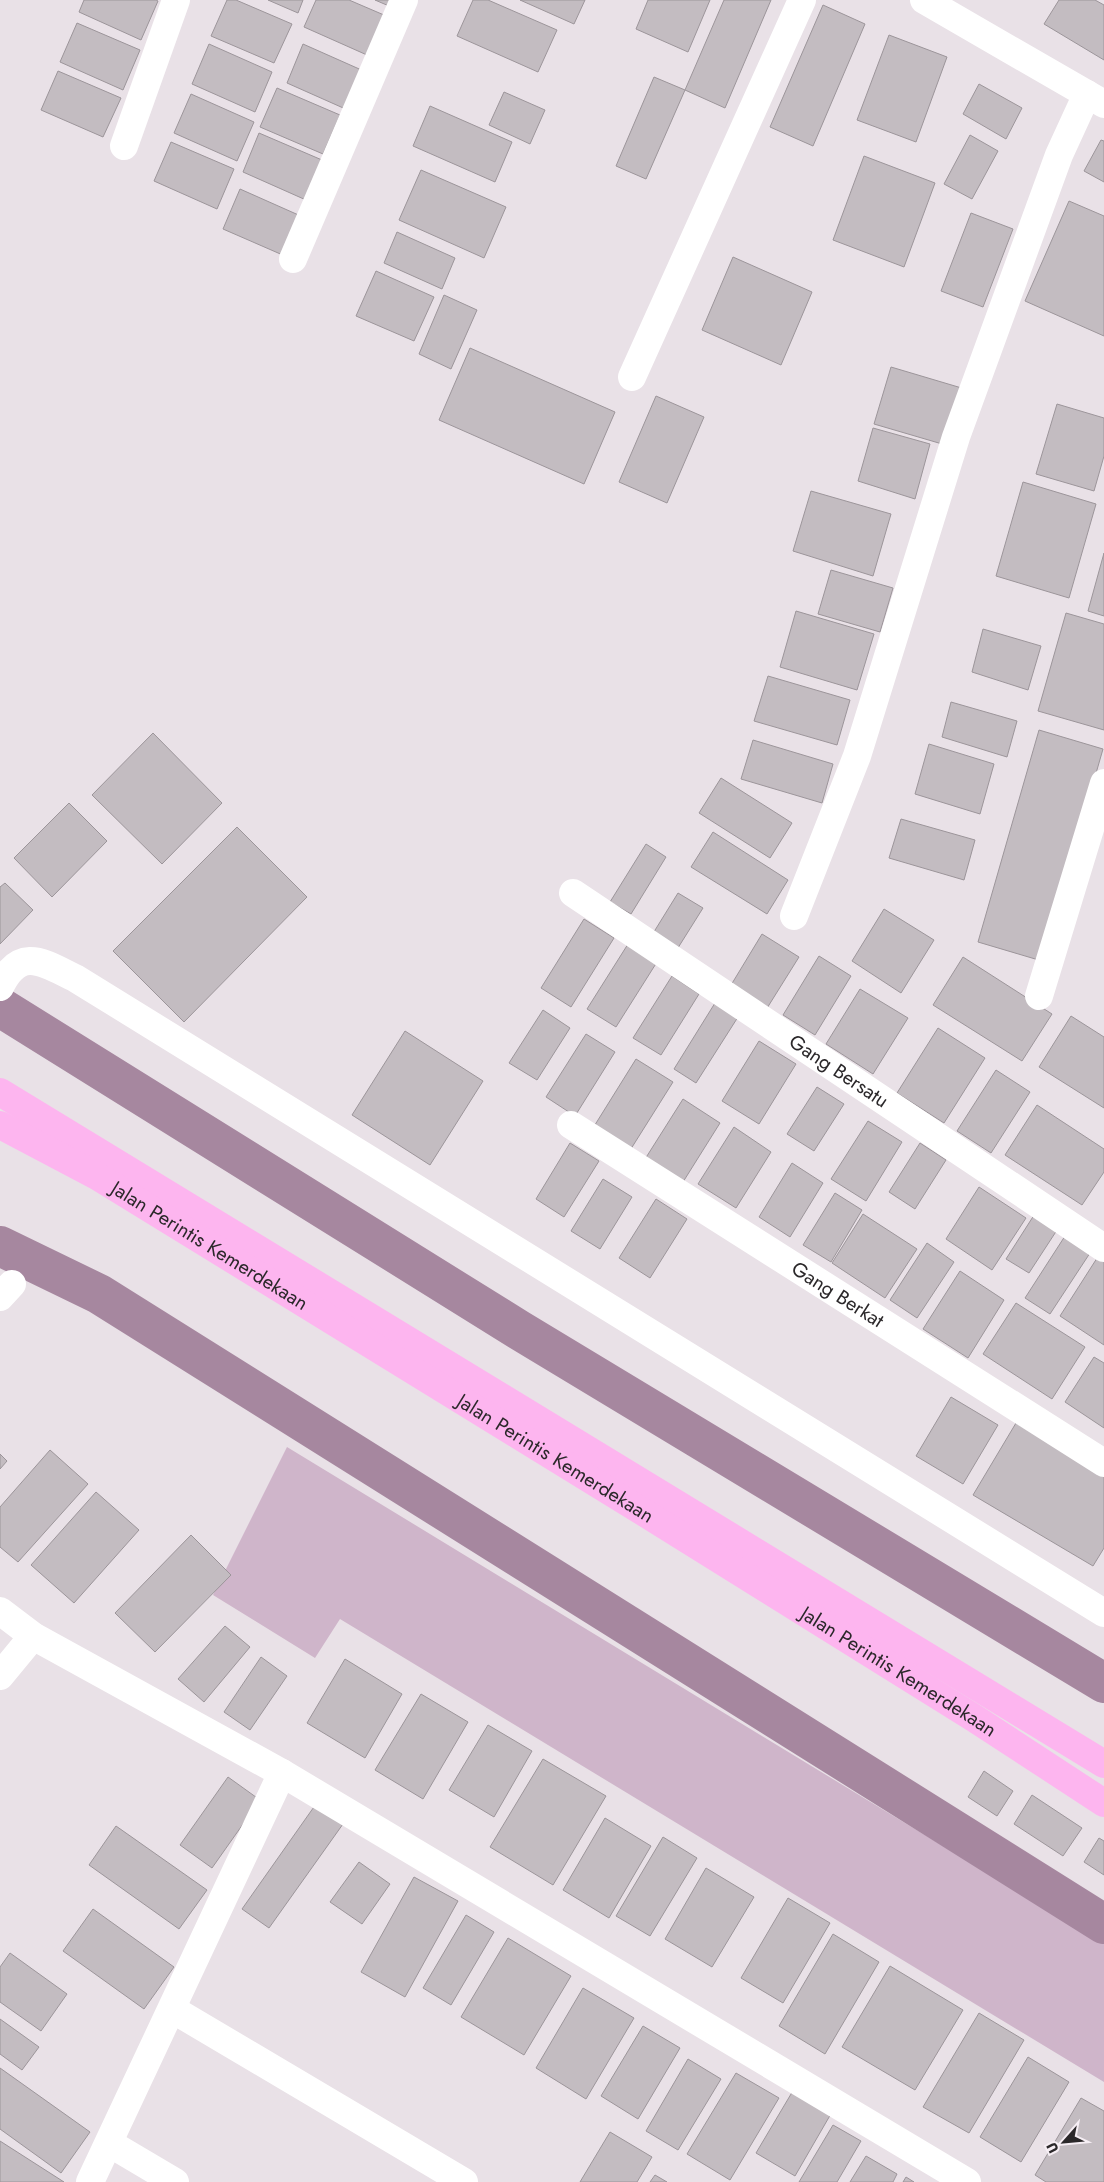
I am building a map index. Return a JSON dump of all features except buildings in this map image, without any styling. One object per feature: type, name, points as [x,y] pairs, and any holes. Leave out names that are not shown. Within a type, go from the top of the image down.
[{"type":"highway","name":"Jalan Perintis Kemerdekaan","points":[[0,1092],[1104,1764]]},
{"type":"highway","name":"Jalan Perintis Kemerdekaan","points":[[0,1125],[122,1192],[678,1533],[974,1718],[1104,1803]]},
{"type":"street","points":[[124,146],[176,0]]},
{"type":"street","points":[[293,260],[404,0]]},
{"type":"street","points":[[632,377],[802,0]]},
{"type":"street","points":[[794,916],[857,756],[956,437],[1060,155],[1095,99],[924,0]]},
{"type":"street","points":[[1039,996],[1103,790]]},
{"type":"street","name":"Gang Bersatu","points":[[574,893],[1104,1248]]},
{"type":"street","points":[[2,982],[17,964],[36,960],[75,978],[1104,1613]]},
{"type":"street","name":"Gang Berkat","points":[[571,1125],[1104,1463]]},
{"type":"street","points":[[0,1611],[33,1636],[282,1773],[967,2182]]},
{"type":"street","points":[[0,1676],[33,1636]]},
{"type":"street","points":[[90,2182],[282,1773]]},
{"type":"street","points":[[172,2009],[464,2182]]},
{"type":"street","points":[[108,2143],[175,2182]]},
{"type":"shaded area","points":[[287,1447],[1104,1944],[1104,2082],[340,1619],[315,1658],[213,1595]]},
{"type":"waterway","points":[[0,1007],[519,1330],[1104,1683]]},
{"type":"waterway","points":[[0,1246],[99,1294],[1104,1924]]}]
